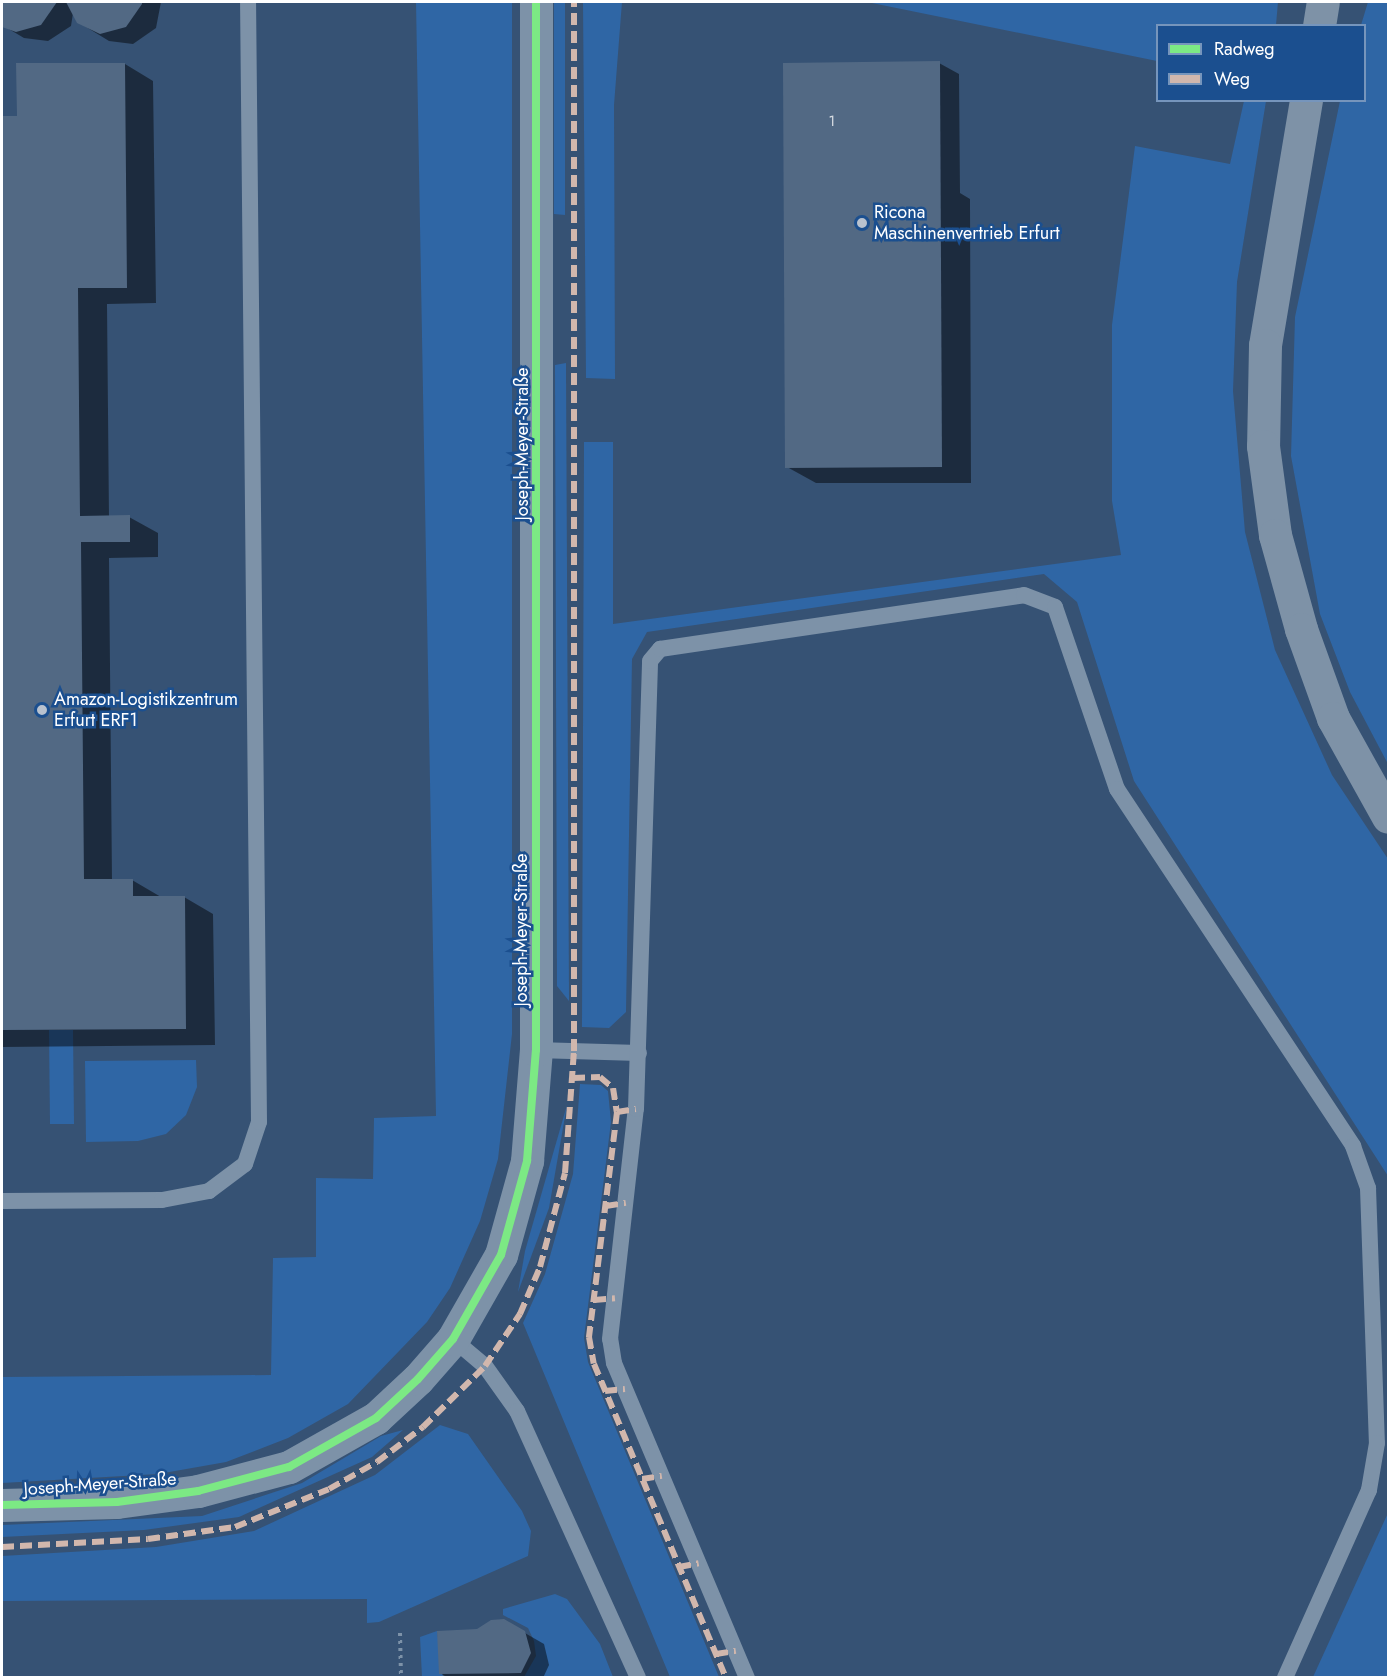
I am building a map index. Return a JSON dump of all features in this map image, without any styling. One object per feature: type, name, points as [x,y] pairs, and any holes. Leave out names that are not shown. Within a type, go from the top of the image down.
[{"type":"highway","points":[[1319,24],[1323,2]]},
{"type":"highway","points":[[1306,102],[1265,345],[1263,446],[1275,535],[1301,629],[1334,718],[1384,804]]},
{"type":"street","name":"Joseph-Meyer-Straße","points":[[2,1505],[117,1502],[198,1491],[289,1467],[376,1418],[453,1339],[501,1255],[527,1161],[536,1050],[536,2]]},
{"type":"lane","points":[[2,1201],[162,1200],[209,1191],[245,1164],[259,1122],[248,2]]},
{"type":"lane","points":[[747,1677],[614,1363],[610,1339],[639,1053],[646,682],[650,661],[660,649],[1024,596],[1055,607],[1117,789],[1353,1146],[1368,1188],[1377,1443],[1369,1490],[1285,1677]]},
{"type":"lane","points":[[536,1050],[639,1053]]},
{"type":"lane","points":[[453,1339],[485,1366],[517,1411],[638,1677]]},
{"type":"path","points":[[400,1633],[401,1677]]},
{"type":"shaded area","points":[[416,2],[512,2],[512,1034],[498,1159],[480,1221],[450,1288],[427,1322],[348,1404],[288,1438],[226,1462],[158,1474],[2,1483],[2,1377],[271,1375],[273,1258],[316,1257],[316,1178],[373,1179],[374,1118],[436,1116]]},
{"type":"shaded area","points":[[554,2],[565,2],[565,215],[554,214]]},
{"type":"shaded area","points":[[583,2],[622,2],[614,105],[615,379],[586,378]]},
{"type":"shaded area","points":[[867,2],[1278,2],[1276,24],[1156,24],[1156,61]]},
{"type":"shaded area","points":[[1368,2],[1388,2],[1388,764],[1350,692],[1320,614],[1291,456],[1295,317],[1340,102],[1366,102],[1366,24],[1361,24]]},
{"type":"shaded area","points":[[1244,102],[1266,102],[1237,282],[1233,391],[1245,532],[1275,650],[1332,775],[1388,859],[1388,1176],[1134,781],[1077,602],[1044,574],[647,632],[632,659],[626,1012],[609,1028],[582,1027],[584,442],[613,442],[613,624],[1121,555],[1112,501],[1112,325],[1135,146],[1230,164]]},
{"type":"shaded area","points":[[566,363],[569,1001],[557,986],[555,365]]},
{"type":"shaded area","points":[[49,1030],[73,1030],[74,1124],[50,1124]]},
{"type":"shaded area","points":[[196,1060],[197,1087],[186,1115],[166,1134],[138,1141],[86,1142],[85,1061]]},
{"type":"shaded area","points":[[580,1084],[601,1085],[608,1091],[611,1122],[584,1338],[588,1362],[719,1677],[670,1677],[523,1323],[545,1274],[573,1174]]},
{"type":"shaded area","points":[[567,1105],[549,1208],[518,1292],[525,1251]]},
{"type":"shaded area","points":[[440,1425],[468,1434],[522,1511],[531,1531],[528,1556],[379,1622],[367,1623],[367,1599],[2,1601],[2,1556],[156,1547],[254,1531],[375,1475]]},
{"type":"shaded area","points":[[403,1430],[372,1457],[239,1517],[144,1530],[2,1537],[2,1525],[202,1516],[302,1483],[381,1436]]},
{"type":"shaded area","points":[[1388,1513],[1388,1677],[1313,1677]]},
{"type":"shaded area","points":[[555,1594],[567,1599],[600,1644],[613,1677],[524,1677],[536,1656],[534,1641],[528,1628],[503,1615],[503,1609]]},
{"type":"shaded area","points":[[437,1631],[443,1677],[422,1677],[420,1637]]},
{"type":"building","points":[[2,2],[57,2],[41,25],[16,32],[2,27]]},
{"type":"building","points":[[66,2],[142,2],[142,4],[126,27],[100,34],[77,23]]},
{"type":"building","points":[[940,61],[942,467],[785,468],[783,63]]},
{"type":"building","name":"Amazon-Logistikzentrum Erfurt ERF1","points":[[16,63],[125,63],[127,288],[78,288],[80,516],[130,515],[130,542],[81,542],[84,879],[133,879],[133,896],[185,896],[186,1029],[2,1030],[2,116],[17,116]]},
{"type":"building","points":[[504,1619],[525,1631],[531,1653],[521,1673],[439,1674],[437,1631],[477,1629],[491,1620]]},
{"type":"marked path","points":[[2,1547],[148,1539],[235,1527],[329,1489],[377,1462],[423,1427],[485,1366],[520,1314],[540,1267],[565,1173],[574,1051],[574,2]]},
{"type":"marked path","points":[[573,1078],[600,1077],[613,1088],[617,1112],[589,1337],[594,1364],[726,1678]]},
{"type":"marked path","points":[[617,1112],[636,1109]]},
{"type":"marked path","points":[[606,1206],[626,1203]]},
{"type":"marked path","points":[[594,1300],[615,1298]]},
{"type":"marked path","points":[[605,1391],[625,1389]]},
{"type":"marked path","points":[[642,1479],[662,1476]]},
{"type":"marked path","points":[[679,1567],[699,1563]]},
{"type":"marked path","points":[[716,1654],[736,1651]]},
{"type":"cycle path","points":[[2,1505],[117,1502],[198,1491],[289,1467],[376,1418],[418,1379],[453,1339],[501,1255],[527,1161],[536,1050],[536,2]]},
{"type":"place","name":"Ricona Maschinenvertrieb Erfurt","points":[[862,223]]},
{"type":"place","name":"Amazon-Logistikzentrum Erfurt ERF1","points":[[42,710]]}]
